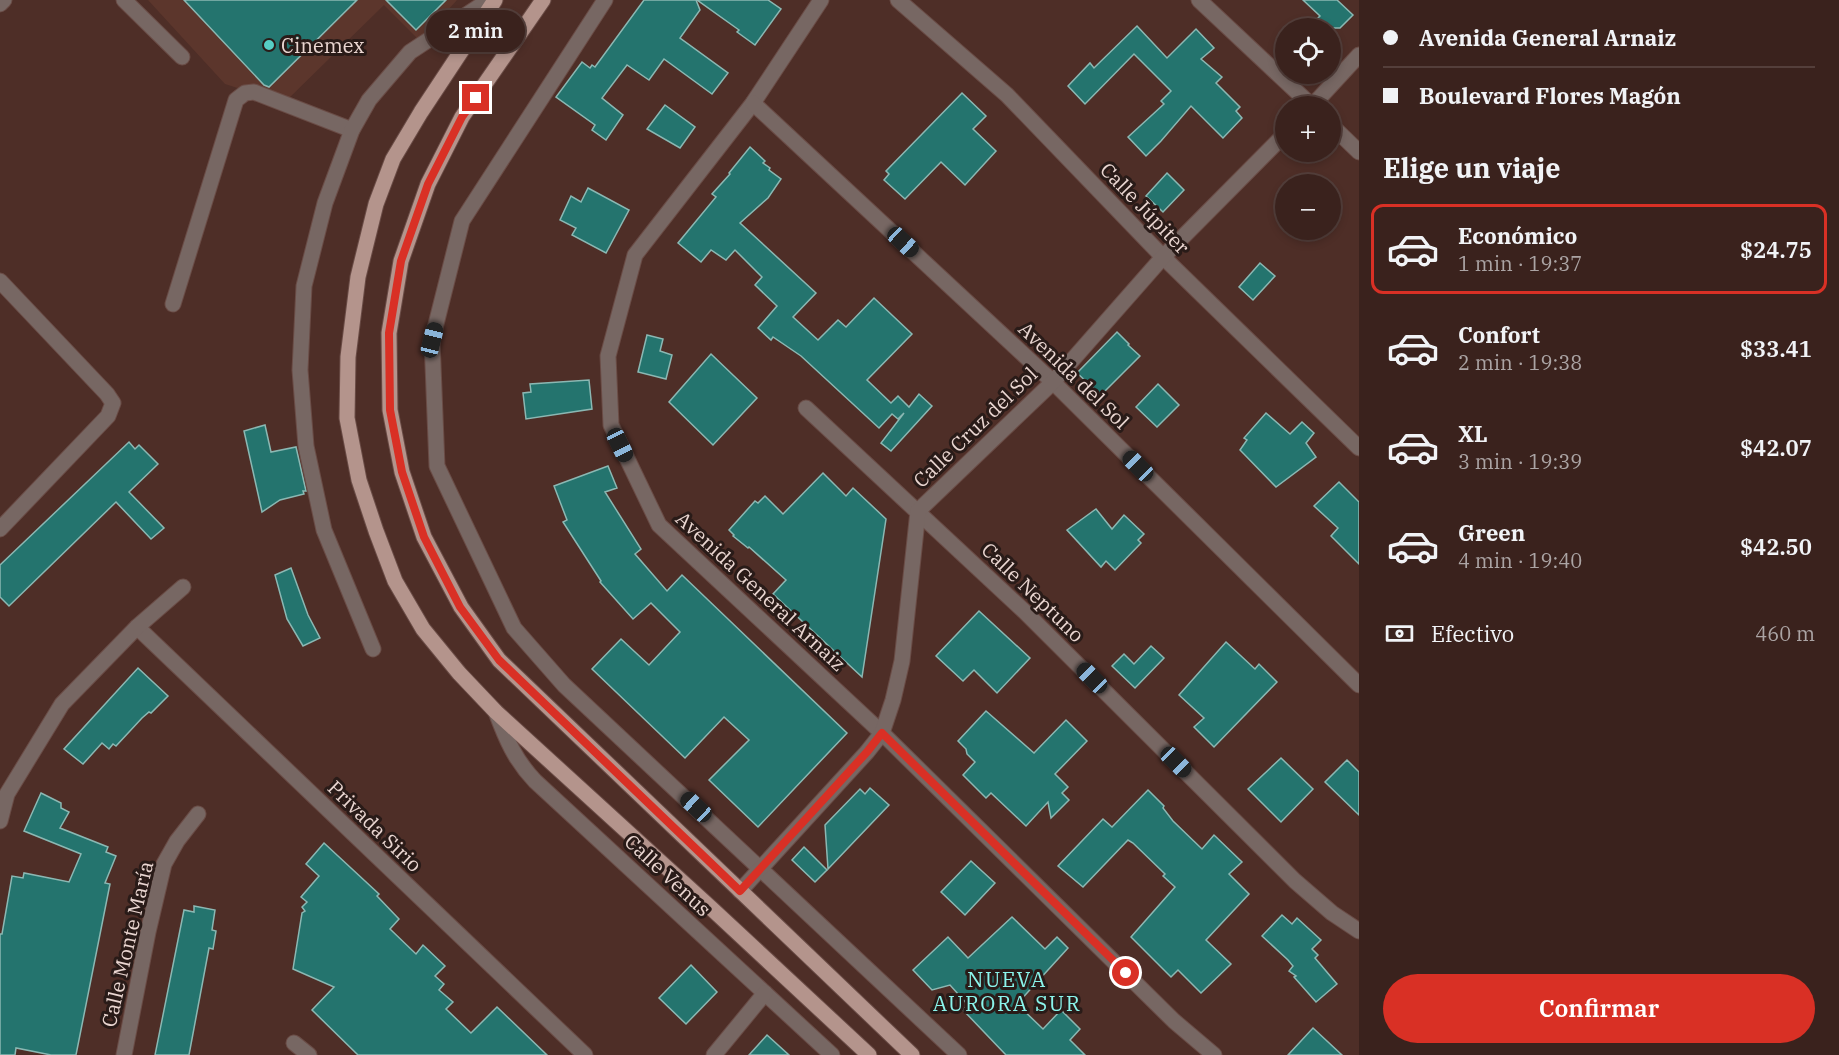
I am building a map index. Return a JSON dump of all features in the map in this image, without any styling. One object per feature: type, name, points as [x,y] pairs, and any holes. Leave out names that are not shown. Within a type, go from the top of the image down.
[{"type":"main road","points":[[495,0],[421,112],[393,159],[376,204],[357,276],[348,357],[347,418],[359,480],[395,581],[423,629],[459,673],[496,712],[869,1055]]},
{"type":"main road","points":[[543,0],[462,117],[428,184],[401,261],[389,333],[390,410],[402,472],[424,537],[460,607],[499,660],[912,1055]]},
{"type":"street","points":[[0,4],[4,0]]},
{"type":"street","points":[[124,0],[182,57]]},
{"type":"street","points":[[373,649],[324,530],[306,446],[300,370],[304,286],[325,204],[352,130],[369,100],[410,52],[489,0]]},
{"type":"street","points":[[605,0],[462,221],[432,340],[437,466],[514,628],[564,685],[762,868],[959,1055]]},
{"type":"street","name":"Avenida General Arnaiz","points":[[821,0],[753,103],[635,255],[608,356],[610,425],[658,525],[882,733],[1174,1022],[1214,1055]]},
{"type":"street","name":"Calle Júpiter","points":[[898,0],[1006,95],[1163,257],[1359,448]]},
{"type":"street","points":[[1199,0],[1301,96]]},
{"type":"street","points":[[1321,96],[1359,55]]},
{"type":"street","points":[[173,304],[236,100],[245,93],[254,92],[352,130]]},
{"type":"street","name":"Avenida del Sol","points":[[753,103],[1053,382],[1359,685]]},
{"type":"street","points":[[1341,135],[1359,152]]},
{"type":"street","name":"Calle Cruz del Sol","points":[[740,891],[882,733],[902,661],[918,510],[1053,382],[1163,257],[1275,144]]},
{"type":"street","points":[[0,280],[113,403],[108,416],[0,529]]},
{"type":"street","name":"Calle Neptuno","points":[[806,408],[1024,611],[1295,880],[1332,913],[1359,931]]},
{"type":"street","points":[[0,820],[7,795],[62,704],[136,627],[183,587]]},
{"type":"street","name":"Privada Sirio","points":[[136,627],[574,1051]]},
{"type":"street","name":"Calle Venus","points":[[496,712],[509,746],[521,766],[535,781],[832,1055]]},
{"type":"street","name":"Calle Monte María","points":[[124,1055],[164,864],[177,841],[198,814]]},
{"type":"street","points":[[714,1055],[765,993]]},
{"type":"street","points":[[294,1043],[309,1055]]},
{"type":"shaded area","points":[[148,0],[457,0],[420,41],[384,5],[284,103],[225,84]]},
{"type":"building","name":"Cinemex","points":[[184,0],[357,0],[269,87],[264,85]]},
{"type":"building","points":[[386,0],[446,0],[416,30]]},
{"type":"building","points":[[644,0],[696,0],[700,10],[680,38],[728,73],[712,94],[664,59],[649,80],[627,65],[602,98],[623,115],[606,140],[592,130],[595,125],[556,97],[582,62],[590,68],[592,65],[595,67]]},
{"type":"building","points":[[697,0],[768,0],[781,9],[755,45],[737,32],[739,30]]},
{"type":"building","points":[[1303,0],[1337,0],[1353,15],[1341,27],[1341,18],[1318,18],[1320,16]]},
{"type":"building","points":[[1137,26],[1167,58],[1196,29],[1214,48],[1201,59],[1222,77],[1216,83],[1240,107],[1236,111],[1242,118],[1223,138],[1191,106],[1146,156],[1128,137],[1164,104],[1161,101],[1171,91],[1134,54],[1085,104],[1068,86],[1090,63],[1094,68]]},
{"type":"building","points":[[962,93],[986,116],[973,129],[996,151],[965,185],[941,162],[905,199],[884,180],[889,174],[886,171]]},
{"type":"building","points":[[665,105],[695,127],[680,148],[647,129]]},
{"type":"building","points":[[750,147],[765,161],[763,163],[770,168],[769,170],[781,179],[768,198],[740,223],[816,293],[793,317],[818,340],[838,320],[846,327],[874,298],[912,334],[867,380],[891,403],[898,396],[909,407],[919,394],[932,406],[891,451],[881,443],[904,413],[898,419],[892,414],[879,428],[801,356],[773,337],[771,340],[758,328],[777,306],[755,285],[762,277],[735,250],[726,260],[711,250],[701,262],[678,243],[716,197],[712,194]]},
{"type":"building","points":[[1167,173],[1184,190],[1163,212],[1146,196]]},
{"type":"building","points":[[588,188],[629,210],[606,253],[572,235],[576,228],[560,220],[571,196],[581,202]]},
{"type":"building","points":[[1260,263],[1275,276],[1253,300],[1239,287]]},
{"type":"building","points":[[1117,332],[1140,356],[1101,395],[1077,373]]},
{"type":"building","points":[[647,335],[663,339],[660,351],[672,355],[666,379],[638,372]]},
{"type":"building","points":[[711,354],[757,398],[713,445],[669,402]]},
{"type":"building","points":[[589,380],[592,409],[526,419],[523,393],[531,392],[530,384]]},
{"type":"building","points":[[1158,384],[1179,405],[1157,427],[1136,407]]},
{"type":"building","points":[[1266,413],[1290,434],[1302,422],[1314,433],[1306,443],[1316,457],[1276,487],[1240,450],[1247,440],[1244,438]]},
{"type":"building","points":[[265,425],[271,452],[296,447],[306,491],[303,491],[304,494],[280,500],[262,512],[244,431]]},
{"type":"building","points":[[129,442],[135,449],[139,445],[158,464],[129,492],[164,528],[151,539],[116,502],[9,606],[0,597],[0,565]]},
{"type":"building","points":[[608,466],[617,488],[605,492],[641,549],[635,554],[667,591],[682,575],[847,733],[758,827],[709,780],[749,740],[724,717],[685,758],[592,669],[621,639],[649,665],[680,632],[651,603],[633,619],[600,582],[563,522],[567,520],[554,486]]},
{"type":"building","points":[[823,473],[846,496],[853,488],[886,519],[862,677],[773,594],[786,580],[733,536],[729,530],[755,501],[758,503],[765,496],[783,514]]},
{"type":"building","points":[[1339,482],[1359,502],[1359,564],[1331,536],[1338,528],[1314,506]]},
{"type":"building","points":[[1096,509],[1112,529],[1124,515],[1144,534],[1138,540],[1141,543],[1115,570],[1106,561],[1101,567],[1067,530]]},
{"type":"building","points":[[291,568],[308,615],[320,638],[303,646],[287,619],[275,575]]},
{"type":"building","points":[[979,611],[1030,658],[997,693],[974,670],[963,681],[936,656]]},
{"type":"building","points":[[1226,642],[1255,669],[1259,664],[1277,682],[1214,747],[1194,727],[1204,718],[1179,695]]},
{"type":"building","points":[[1151,646],[1164,658],[1135,688],[1112,666],[1124,654],[1134,664]]},
{"type":"building","points":[[138,668],[168,696],[151,713],[149,712],[142,718],[116,746],[113,744],[109,749],[102,743],[83,764],[64,749]]},
{"type":"building","points":[[986,711],[1034,753],[1066,720],[1087,741],[1055,774],[1068,787],[1062,793],[1069,800],[1051,818],[1048,802],[1026,826],[991,793],[986,798],[963,775],[975,762],[958,741]]},
{"type":"building","points":[[1281,758],[1313,789],[1281,822],[1248,789]]},
{"type":"building","points":[[1347,760],[1359,772],[1359,815],[1325,782]]},
{"type":"building","points":[[870,788],[889,805],[828,869],[825,825],[860,789],[865,794]]},
{"type":"building","points":[[1148,790],[1164,806],[1163,808],[1173,821],[1202,849],[1214,835],[1242,862],[1229,874],[1249,894],[1206,940],[1231,964],[1201,993],[1178,970],[1171,977],[1131,937],[1175,887],[1133,843],[1128,840],[1083,887],[1058,866],[1103,819],[1112,827]]},
{"type":"building","points":[[41,793],[61,803],[61,808],[69,812],[60,828],[108,847],[106,852],[116,856],[105,883],[110,884],[76,1055],[51,1055],[16,1048],[15,1055],[0,1055],[0,934],[2,934],[12,876],[23,878],[24,873],[69,882],[81,854],[24,831]]},
{"type":"building","points":[[324,843],[379,894],[377,896],[399,919],[390,929],[416,954],[423,945],[445,966],[435,976],[444,984],[439,990],[453,1002],[446,1009],[471,1033],[497,1007],[547,1055],[358,1055],[312,1010],[334,987],[293,969],[302,913],[305,911],[302,907],[307,902],[301,897],[319,876],[306,864]]},
{"type":"building","points":[[804,847],[827,870],[815,882],[792,860]]},
{"type":"building","points":[[971,861],[995,883],[965,915],[941,892]]},
{"type":"building","points":[[194,906],[215,910],[212,930],[216,931],[213,949],[209,948],[189,1055],[155,1055],[184,910],[194,912]]},
{"type":"building","points":[[1282,915],[1292,924],[1297,918],[1321,940],[1312,949],[1318,955],[1315,958],[1337,984],[1316,1002],[1294,977],[1296,976],[1289,971],[1293,966],[1262,936]]},
{"type":"building","points":[[1012,917],[1045,949],[1057,937],[1068,948],[1017,1004],[1043,1029],[1061,1010],[1080,1029],[1070,1040],[1085,1055],[1006,1055],[963,1010],[968,1005],[950,985],[932,990],[913,970],[948,937],[968,958]]},
{"type":"building","points":[[691,965],[717,992],[686,1024],[659,998]]},
{"type":"building","points":[[1313,1028],[1342,1055],[1288,1055]]},
{"type":"building","points":[[767,1035],[789,1055],[749,1055]]},
{"type":"place","name":"Cinemex","points":[[269,45]]},
{"type":"district","name":"NUEVA AURORA SUR","points":[[1007,991]]},
{"type":"route","points":[[476,98],[462,117],[428,184],[401,261],[389,333],[390,410],[402,472],[424,537],[460,607],[499,660],[740,891],[882,733],[1126,973]]}]
